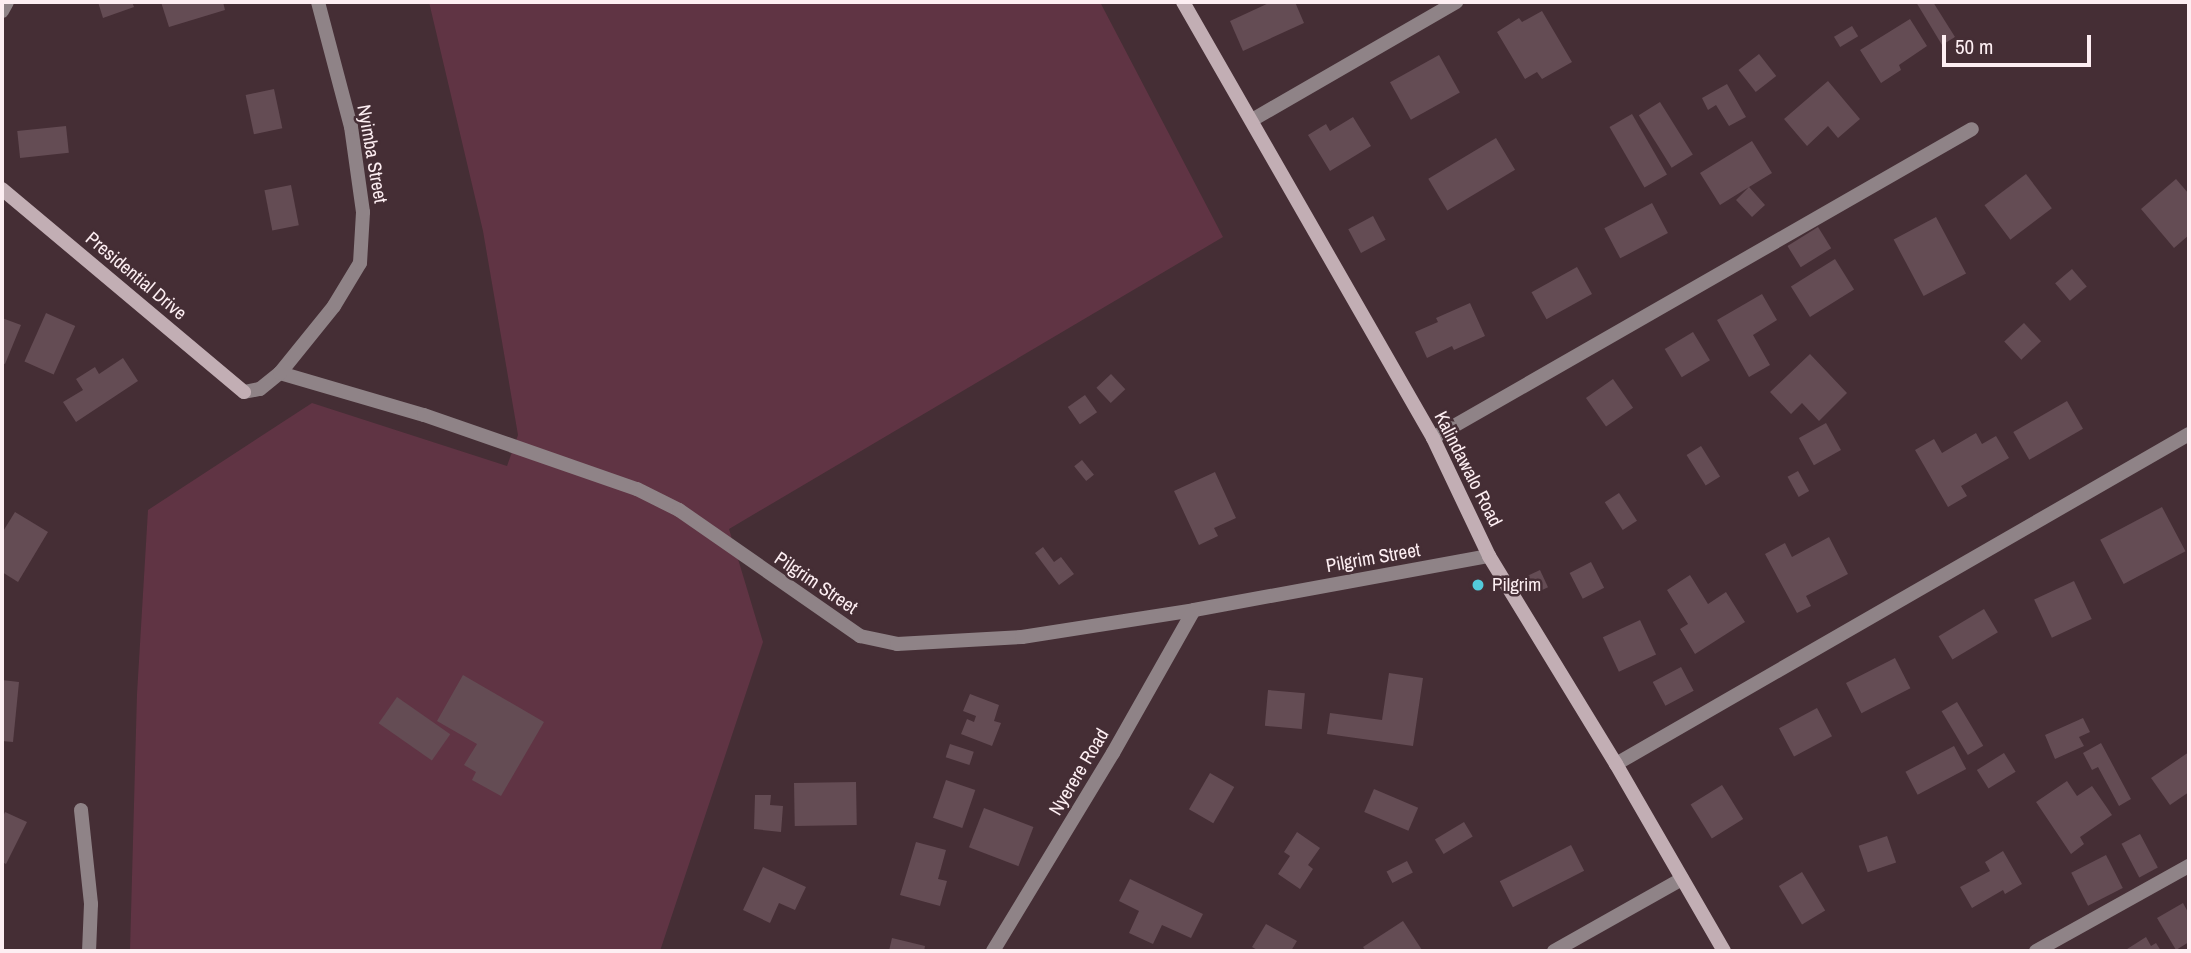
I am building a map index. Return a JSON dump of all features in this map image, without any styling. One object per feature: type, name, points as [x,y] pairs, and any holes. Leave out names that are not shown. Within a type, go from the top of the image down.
[{"type":"street","points":[[2,11],[7,2]]},
{"type":"street","name":"Nyimba Street","points":[[244,393],[260,389],[280,373],[334,306],[360,263],[363,212],[351,127],[318,2]]},
{"type":"street","name":"Kalindawalo Road","points":[[1184,2],[1433,438],[1489,556],[1616,764],[1724,951]]},
{"type":"street","points":[[1252,120],[1455,2]]},
{"type":"street","points":[[1433,438],[1972,129]]},
{"type":"street","name":"Presidential Drive","points":[[2,189],[244,393]]},
{"type":"street","name":"Pilgrim Street","points":[[280,373],[424,415],[637,489],[679,510],[860,636],[897,644],[1022,637],[1194,610],[1489,556]]},
{"type":"street","points":[[1616,764],[2189,434]]},
{"type":"street","name":"Nyerere Road","points":[[993,951],[1113,753],[1194,610]]},
{"type":"street","points":[[81,810],[91,904],[89,951]]},
{"type":"street","points":[[2036,951],[2189,866]]},
{"type":"street","points":[[1554,951],[1682,879]]},
{"type":"shaded area","points":[[429,2],[1100,2],[1223,237],[729,529],[763,642],[660,951],[130,951],[137,694],[148,510],[312,403],[507,466],[518,435],[483,231]]},
{"type":"building","points":[[98,2],[132,2],[134,7],[103,18]]},
{"type":"building","points":[[161,2],[223,2],[225,10],[169,27]]},
{"type":"building","points":[[1271,2],[1295,2],[1304,23],[1243,51],[1230,21]]},
{"type":"building","points":[[1916,2],[1933,2],[1955,37],[1942,45]]},
{"type":"building","points":[[1542,11],[1572,62],[1542,79],[1537,72],[1525,79],[1497,32],[1519,18],[1522,22]]},
{"type":"building","points":[[1910,19],[1927,46],[1899,65],[1901,70],[1881,83],[1860,50]]},
{"type":"building","points":[[1852,26],[1858,36],[1840,47],[1834,37]]},
{"type":"building","points":[[1759,54],[1776,76],[1756,92],[1739,70]]},
{"type":"building","points":[[1439,55],[1460,93],[1411,120],[1390,82]]},
{"type":"building","points":[[1828,81],[1860,119],[1838,138],[1828,126],[1807,146],[1784,119]]},
{"type":"building","points":[[1727,84],[1746,117],[1729,126],[1716,105],[1708,110],[1702,98]]},
{"type":"building","points":[[274,89],[282,128],[254,134],[246,95]]},
{"type":"building","points":[[1660,102],[1693,155],[1672,168],[1639,115]]},
{"type":"building","points":[[1632,114],[1667,175],[1644,188],[1609,127]]},
{"type":"building","points":[[1353,117],[1371,146],[1330,171],[1308,135],[1326,124],[1330,131]]},
{"type":"building","points":[[66,126],[69,153],[20,158],[17,131]]},
{"type":"building","points":[[1496,138],[1515,170],[1447,210],[1428,179]]},
{"type":"building","points":[[1752,141],[1772,173],[1720,205],[1700,173]]},
{"type":"building","points":[[2026,174],[2052,208],[2010,240],[1984,205]]},
{"type":"building","points":[[2176,179],[2189,194],[2189,235],[2174,248],[2141,209]]},
{"type":"building","points":[[291,185],[299,225],[272,230],[264,190]]},
{"type":"building","points":[[1749,187],[1765,205],[1752,217],[1736,200]]},
{"type":"building","points":[[1652,203],[1668,233],[1620,258],[1604,228]]},
{"type":"building","points":[[1373,216],[1386,240],[1361,253],[1348,229]]},
{"type":"building","points":[[1936,217],[1966,274],[1924,296],[1894,240]]},
{"type":"building","points":[[1818,227],[1831,248],[1801,267],[1787,246]]},
{"type":"building","points":[[1835,259],[1854,290],[1810,317],[1791,287]]},
{"type":"building","points":[[1577,267],[1592,294],[1547,319],[1532,292]]},
{"type":"building","points":[[2072,269],[2087,287],[2070,301],[2055,283]]},
{"type":"building","points":[[1762,294],[1777,320],[1753,335],[1770,365],[1749,377],[1717,320]]},
{"type":"building","points":[[1470,303],[1485,336],[1454,350],[1452,346],[1427,358],[1415,332],[1438,322],[1436,318]]},
{"type":"building","points":[[46,313],[75,326],[54,374],[24,361]]},
{"type":"building","points":[[2,318],[21,325],[5,364],[2,363]]},
{"type":"building","points":[[2024,323],[2041,341],[2021,360],[2004,341]]},
{"type":"building","points":[[1693,332],[1710,360],[1682,377],[1665,349]]},
{"type":"building","points":[[1810,354],[1847,393],[1819,421],[1802,403],[1791,414],[1770,392]]},
{"type":"building","points":[[123,358],[138,381],[76,422],[63,402],[83,390],[76,379],[95,367],[99,374]]},
{"type":"building","points":[[1111,374],[1125,389],[1111,403],[1096,388]]},
{"type":"building","points":[[1613,379],[1633,408],[1606,427],[1586,398]]},
{"type":"building","points":[[1085,395],[1097,412],[1080,424],[1068,407]]},
{"type":"building","points":[[2067,401],[2083,429],[2029,460],[2013,432]]},
{"type":"building","points":[[1826,423],[1841,450],[1814,465],[1799,438]]},
{"type":"building","points":[[1976,433],[1982,444],[1996,436],[2009,458],[1961,486],[1967,496],[1948,507],[1915,450],[1934,439],[1942,453]]},
{"type":"building","points":[[1701,446],[1720,477],[1706,486],[1687,455]]},
{"type":"building","points":[[1082,460],[1094,475],[1086,481],[1074,466]]},
{"type":"building","points":[[1798,471],[1809,491],[1799,497],[1788,477]]},
{"type":"building","points":[[1215,472],[1236,518],[1214,528],[1218,536],[1199,545],[1174,491]]},
{"type":"building","points":[[1619,493],[1637,521],[1623,530],[1605,502]]},
{"type":"building","points":[[2162,507],[2185,551],[2124,584],[2100,540]]},
{"type":"building","points":[[15,512],[48,532],[18,582],[2,572],[2,533]]},
{"type":"building","points":[[1829,537],[1848,574],[1806,596],[1811,606],[1797,613],[1765,554],[1785,543],[1792,557]]},
{"type":"building","points":[[1043,547],[1054,562],[1061,557],[1074,574],[1059,585],[1035,553]]},
{"type":"building","points":[[1591,562],[1604,588],[1583,599],[1570,573]]},
{"type":"building","points":[[1540,570],[1548,587],[1536,593],[1528,575]]},
{"type":"building","points":[[1690,575],[1708,604],[1726,592],[1745,622],[1695,654],[1680,629],[1688,624],[1667,590]]},
{"type":"building","points":[[2074,581],[2092,619],[2052,638],[2034,600]]},
{"type":"building","points":[[1984,609],[1998,632],[1952,659],[1939,636]]},
{"type":"building","points":[[1640,620],[1656,654],[1619,672],[1603,637]]},
{"type":"building","points":[[1895,658],[1910,688],[1861,713],[1846,683]]},
{"type":"building","points":[[1681,667],[1694,691],[1665,706],[1653,682]]},
{"type":"building","points":[[1389,673],[1423,678],[1413,746],[1327,734],[1330,713],[1382,720]]},
{"type":"building","points":[[463,675],[544,722],[501,796],[472,780],[476,772],[464,765],[477,744],[437,721]]},
{"type":"building","points":[[2,680],[19,682],[13,742],[2,741]]},
{"type":"building","points":[[1268,690],[1305,693],[1302,729],[1265,726]]},
{"type":"building","points":[[970,694],[999,705],[994,721],[1001,723],[992,746],[961,734],[967,719],[974,722],[976,716],[963,711]]},
{"type":"building","points":[[397,697],[450,734],[432,760],[379,723]]},
{"type":"building","points":[[1957,702],[1983,746],[1968,755],[1942,711]]},
{"type":"building","points":[[1817,708],[1832,736],[1794,756],[1779,728]]},
{"type":"building","points":[[2083,718],[2090,732],[2079,737],[2084,746],[2055,759],[2045,735]]},
{"type":"building","points":[[2101,743],[2131,799],[2119,806],[2098,767],[2092,770],[2083,753]]},
{"type":"building","points":[[950,744],[974,752],[969,765],[946,757]]},
{"type":"building","points":[[1954,746],[1966,769],[1918,795],[1905,772]]},
{"type":"building","points":[[2189,752],[2189,792],[2170,805],[2151,778]]},
{"type":"building","points":[[2004,753],[2016,772],[1989,789],[1977,770]]},
{"type":"building","points":[[1210,773],[1234,787],[1213,823],[1189,809]]},
{"type":"building","points":[[946,780],[975,790],[962,828],[933,818]]},
{"type":"building","points":[[2067,781],[2077,796],[2092,786],[2112,815],[2080,837],[2084,844],[2071,854],[2036,802]]},
{"type":"building","points":[[856,782],[857,825],[795,826],[794,783]]},
{"type":"building","points":[[1722,785],[1743,819],[1712,839],[1691,805]]},
{"type":"building","points":[[1374,789],[1418,808],[1408,831],[1364,812]]},
{"type":"building","points":[[755,795],[771,795],[770,805],[783,806],[781,832],[754,829]]},
{"type":"building","points":[[984,808],[1033,827],[1018,866],[969,847]]},
{"type":"building","points":[[5,812],[27,822],[6,864],[2,862],[2,819]]},
{"type":"building","points":[[1464,822],[1473,837],[1444,854],[1435,840]]},
{"type":"building","points":[[1297,832],[1320,848],[1308,865],[1313,869],[1300,889],[1278,874],[1290,856],[1284,852]]},
{"type":"building","points":[[2140,834],[2158,868],[2139,877],[2121,844]]},
{"type":"building","points":[[1887,836],[1896,862],[1868,872],[1859,846]]},
{"type":"building","points":[[916,842],[946,850],[938,879],[947,881],[940,906],[900,895]]},
{"type":"building","points":[[1571,845],[1584,871],[1513,907],[1500,881]]},
{"type":"building","points":[[2003,851],[2022,884],[2005,894],[2003,890],[1972,908],[1960,887],[1990,871],[1985,862]]},
{"type":"building","points":[[2106,855],[2123,888],[2088,906],[2071,873]]},
{"type":"building","points":[[1407,861],[1413,873],[1392,883],[1387,871]]},
{"type":"building","points":[[763,867],[806,887],[795,910],[779,903],[770,923],[743,910]]},
{"type":"building","points":[[1802,872],[1825,911],[1802,924],[1779,886]]},
{"type":"building","points":[[1130,879],[1203,914],[1191,938],[1162,925],[1153,944],[1129,933],[1139,911],[1119,901]]},
{"type":"building","points":[[2183,903],[2189,914],[2189,942],[2176,950],[2157,918]]},
{"type":"building","points":[[1403,921],[1422,950],[1366,951],[1363,947]]},
{"type":"building","points":[[1266,924],[1297,941],[1291,951],[1259,951],[1252,947]]},
{"type":"building","points":[[2146,937],[2151,946],[2156,943],[2161,951],[2124,951]]},
{"type":"building","points":[[892,938],[925,946],[924,951],[889,951]]},
{"type":"place","name":"Pilgrim","points":[[1478,585]]}]
